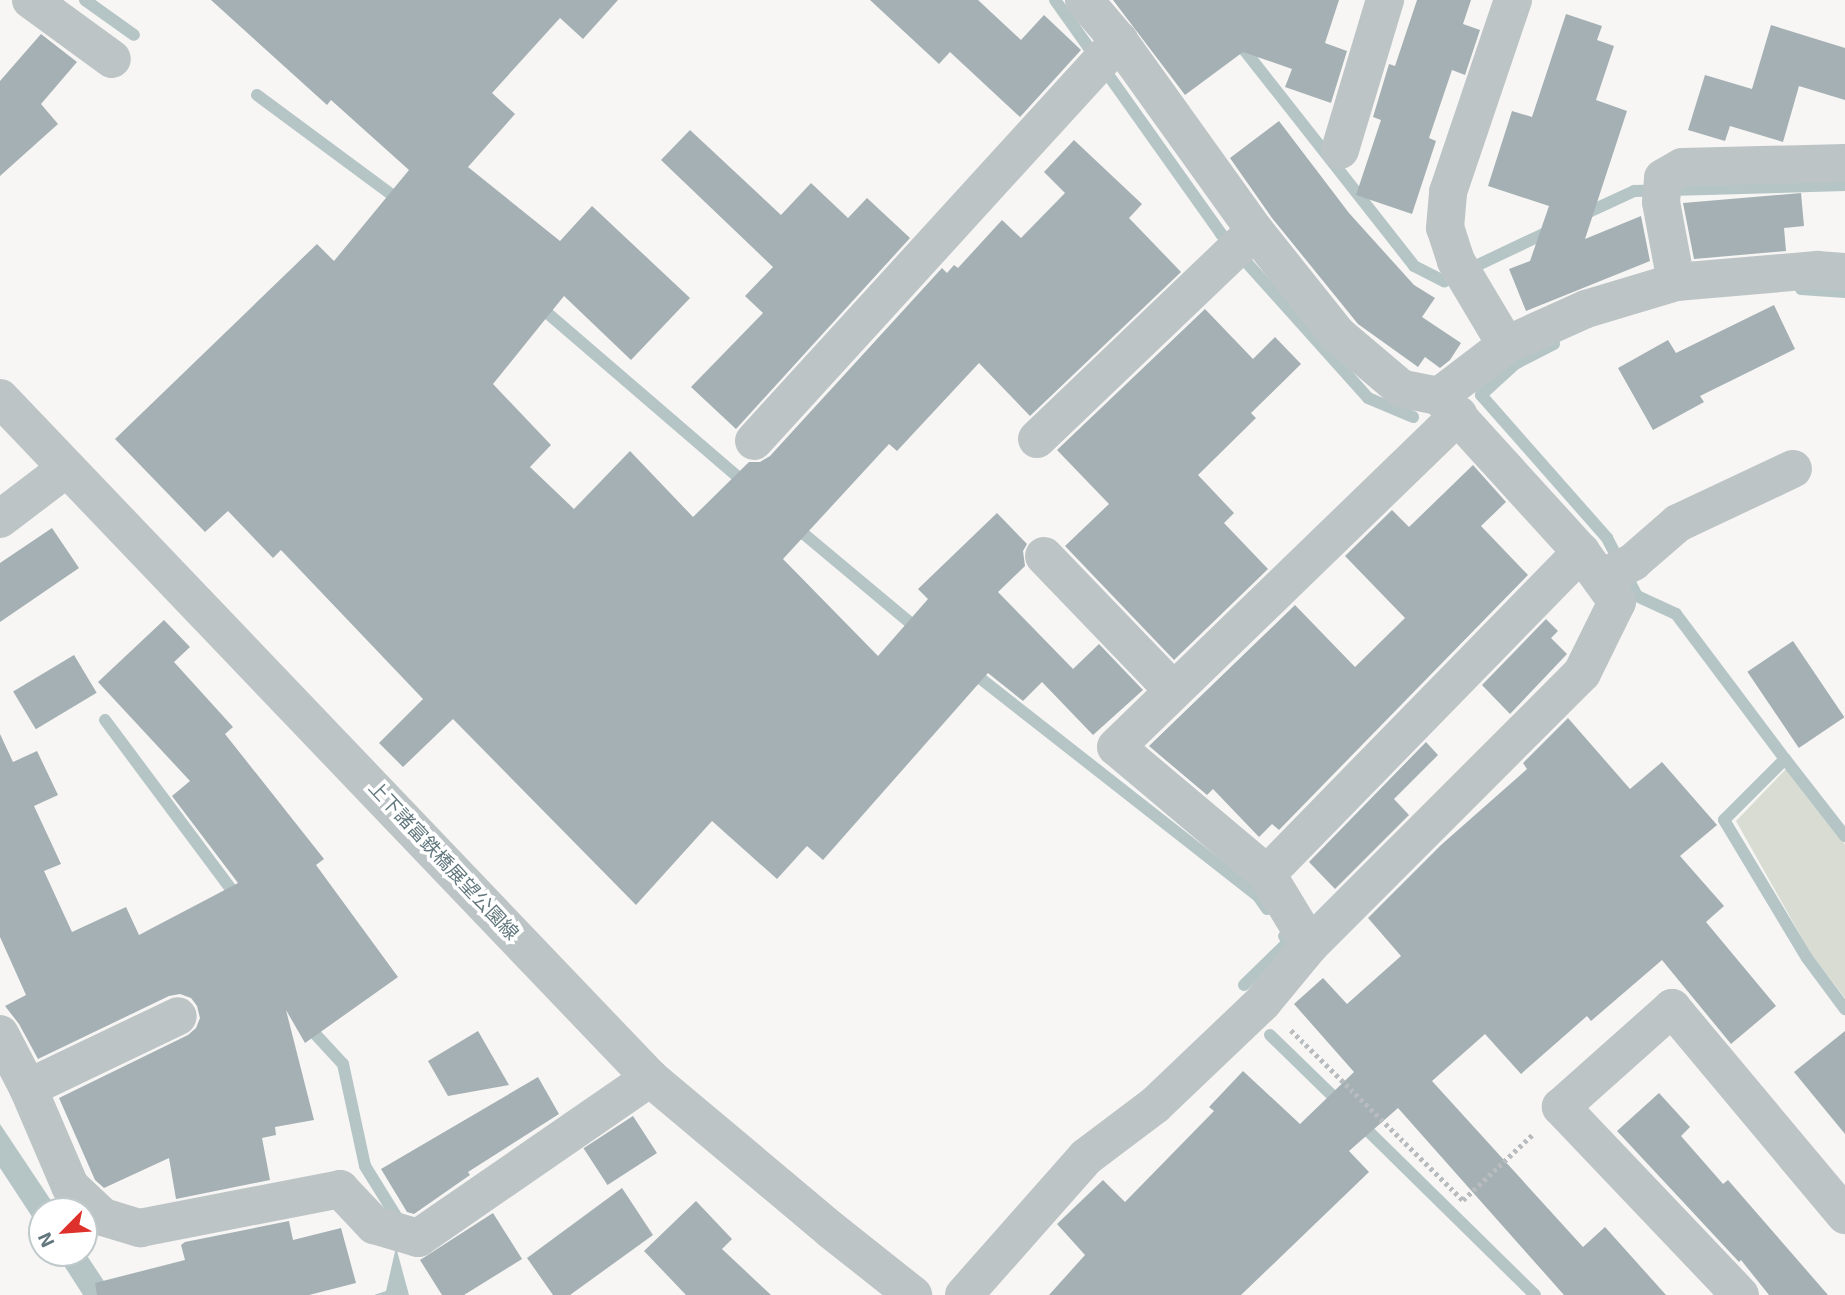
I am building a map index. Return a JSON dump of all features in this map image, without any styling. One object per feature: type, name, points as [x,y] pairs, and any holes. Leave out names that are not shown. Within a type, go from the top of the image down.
[{"type":"street","points":[[31,0],[112,59]]},
{"type":"street","points":[[964,1295],[1086,1157],[1155,1105],[1262,1002],[1310,945],[1582,673],[1617,602],[1605,564],[1449,405],[1402,389],[1338,335],[1255,231],[1107,55],[1084,0]]},
{"type":"street","points":[[1340,150],[1385,0]]},
{"type":"street","points":[[1506,345],[1463,274],[1446,228],[1448,192],[1513,0]]},
{"type":"street","points":[[754,441],[1107,55]]},
{"type":"street","points":[[1676,282],[1662,190],[1682,167],[1845,163]]},
{"type":"street","points":[[1037,439],[1255,231]]},
{"type":"street","points":[[1310,945],[1267,874],[1116,747],[1174,691],[1506,345],[1586,309],[1676,282],[1817,270],[1845,272]]},
{"type":"street","name":"上下諸富鉄橋展望公園線","points":[[0,398],[650,1078],[913,1295]]},
{"type":"street","points":[[0,519],[66,468]]},
{"type":"street","points":[[1267,874],[1605,564],[1678,523],[1793,469]]},
{"type":"street","points":[[1044,556],[1174,691]]},
{"type":"street","points":[[1740,1295],[1561,1107],[1672,1008],[1845,1215]]},
{"type":"street","points":[[28,1088],[178,1016]]},
{"type":"street","points":[[0,1034],[28,1088],[70,1186],[103,1217],[140,1228],[340,1189],[374,1225],[418,1238],[650,1078]]},
{"type":"path","points":[[1262,1002],[1463,1199],[1561,1107]]},
{"type":"shaded area","points":[[1787,768],[1832,822],[1845,845],[1845,998],[1811,954],[1736,821]]},
{"type":"shaded area","points":[[0,1124],[49,1197],[28,1197],[28,1211],[0,1168]]},
{"type":"shaded area","points":[[396,1247],[409,1295],[374,1295],[386,1291]]},
{"type":"shaded area","points":[[65,1267],[95,1267],[113,1295],[83,1295]]},
{"type":"building","points":[[211,0],[618,0],[583,39],[560,18],[492,93],[515,114],[468,167],[560,241],[592,206],[690,298],[631,360],[564,296],[493,384],[551,445],[530,467],[574,509],[630,451],[693,517],[749,462],[760,462],[770,456],[942,268],[947,273],[954,265],[958,268],[1002,220],[1021,238],[1065,193],[1044,172],[1074,140],[1142,204],[1129,218],[1181,272],[1030,416],[979,363],[897,451],[889,444],[783,559],[878,656],[928,599],[918,589],[997,513],[1027,544],[1023,551],[1025,566],[998,592],[1073,669],[1099,644],[1143,690],[1093,735],[1042,682],[1023,701],[988,673],[823,860],[807,846],[777,879],[712,821],[636,905],[453,719],[403,767],[379,743],[423,699],[281,550],[273,558],[228,511],[205,532],[115,439],[317,244],[334,261],[409,170],[331,100],[327,105]]},
{"type":"building","points":[[870,0],[978,0],[1021,40],[1044,15],[1081,50],[1020,117],[950,52],[939,64]]},
{"type":"building","points":[[1113,0],[1339,0],[1325,43],[1347,51],[1331,103],[1285,87],[1292,69],[1243,52],[1185,95]]},
{"type":"building","points":[[1417,0],[1471,0],[1463,24],[1480,30],[1465,75],[1452,70],[1429,138],[1436,141],[1412,214],[1356,195],[1381,120],[1373,117],[1389,64],[1395,66]]},
{"type":"building","points":[[1566,14],[1602,26],[1597,40],[1614,46],[1596,100],[1627,111],[1585,239],[1641,216],[1650,261],[1526,311],[1509,269],[1530,261],[1549,206],[1488,186],[1512,111],[1532,117]]},
{"type":"building","points":[[1771,25],[1845,48],[1845,100],[1799,86],[1783,142],[1730,126],[1725,141],[1688,130],[1705,75],[1752,89]]},
{"type":"building","points":[[41,34],[77,62],[41,104],[58,124],[0,176],[0,81]]},
{"type":"building","points":[[1279,121],[1349,213],[1414,285],[1435,298],[1422,317],[1461,343],[1450,360],[1440,368],[1425,357],[1418,367],[1358,324],[1272,218],[1230,158]]},
{"type":"building","points":[[690,130],[781,215],[811,183],[848,218],[867,198],[910,238],[736,429],[691,387],[763,313],[745,296],[773,267],[661,160]]},
{"type":"building","points":[[1801,193],[1804,226],[1784,228],[1786,251],[1694,259],[1683,203]]},
{"type":"building","points":[[1774,305],[1795,349],[1700,396],[1704,402],[1653,430],[1618,368],[1668,340],[1676,353]]},
{"type":"building","points":[[1205,309],[1253,359],[1275,337],[1301,364],[1251,413],[1256,418],[1198,475],[1234,513],[1224,523],[1268,569],[1174,660],[1065,546],[1109,504],[1057,450]]},
{"type":"building","points":[[1473,465],[1506,502],[1481,526],[1528,575],[1279,830],[1272,824],[1259,837],[1213,789],[1207,795],[1149,746],[1295,605],[1355,667],[1405,618],[1345,556],[1392,510],[1409,527]]},
{"type":"building","points":[[52,528],[79,568],[0,622],[0,563]]},
{"type":"building","points":[[1546,619],[1558,631],[1551,638],[1567,654],[1510,714],[1482,685]]},
{"type":"building","points":[[164,620],[190,647],[174,662],[233,727],[225,734],[324,859],[316,865],[398,977],[305,1043],[286,1010],[314,1120],[275,1127],[276,1135],[262,1138],[270,1180],[176,1199],[169,1158],[104,1188],[95,1180],[59,1098],[188,1035],[196,1028],[200,1018],[197,1006],[191,998],[180,994],[169,996],[38,1059],[19,1024],[5,1006],[26,995],[0,937],[0,734],[13,762],[37,751],[58,795],[34,806],[61,864],[44,871],[72,932],[126,907],[139,935],[238,883],[172,796],[190,781],[98,682]]},
{"type":"building","points":[[1793,641],[1844,717],[1799,748],[1747,672]]},
{"type":"building","points":[[74,655],[97,693],[36,729],[13,692]]},
{"type":"building","points":[[1568,718],[1630,789],[1662,762],[1717,825],[1680,856],[1724,906],[1706,922],[1776,1006],[1731,1044],[1662,960],[1591,1021],[1587,1016],[1521,1074],[1485,1034],[1432,1081],[1583,1247],[1605,1227],[1666,1295],[1564,1295],[1398,1108],[1349,1151],[1369,1172],[1241,1295],[1049,1295],[1085,1255],[1057,1224],[1103,1180],[1125,1202],[1214,1111],[1209,1107],[1243,1071],[1300,1124],[1354,1072],[1294,1004],[1323,978],[1347,1004],[1401,956],[1368,918],[1441,845],[1527,769],[1523,763]]},
{"type":"building","points":[[1426,742],[1438,755],[1394,799],[1409,815],[1335,889],[1309,862]]},
{"type":"building","points":[[478,1031],[509,1085],[448,1096],[428,1061]]},
{"type":"building","points":[[1845,1031],[1845,1134],[1794,1072]]},
{"type":"building","points":[[538,1077],[559,1114],[468,1172],[470,1175],[414,1214],[407,1212],[381,1169]]},
{"type":"building","points":[[1659,1093],[1690,1127],[1681,1136],[1723,1184],[1728,1180],[1828,1295],[1769,1295],[1741,1260],[1739,1262],[1617,1131]]},
{"type":"building","points":[[633,1116],[657,1153],[607,1185],[584,1148]]},
{"type":"building","points":[[622,1188],[653,1235],[570,1295],[553,1295],[527,1258]]},
{"type":"building","points":[[696,1201],[732,1239],[722,1249],[771,1295],[686,1295],[644,1251]]},
{"type":"building","points":[[493,1213],[522,1259],[464,1295],[442,1295],[420,1260]]},
{"type":"building","points":[[289,1221],[293,1240],[341,1228],[356,1283],[309,1295],[97,1295],[95,1283],[185,1260],[181,1245],[185,1242]]},
{"type":"waterway","points":[[85,0],[134,35]]},
{"type":"waterway","points":[[1055,0],[1221,234],[1368,398],[1413,417]]},
{"type":"waterway","points":[[1238,42],[1414,266],[1444,281],[1554,229]]},
{"type":"waterway","points":[[257,95],[403,203]]},
{"type":"waterway","points":[[1580,216],[1634,191],[1845,185]]},
{"type":"waterway","points":[[1801,289],[1845,292]]},
{"type":"waterway","points":[[538,305],[747,485]]},
{"type":"waterway","points":[[1554,344],[1515,364],[1481,395],[1607,538],[1637,596],[1676,614],[1785,759],[1724,820],[1807,958],[1845,1009]]},
{"type":"waterway","points":[[792,524],[920,631]]},
{"type":"waterway","points":[[971,671],[1258,896],[1267,909]]},
{"type":"waterway","points":[[105,720],[239,900]]},
{"type":"waterway","points":[[1785,759],[1845,836]]},
{"type":"waterway","points":[[1244,985],[1288,942],[1284,936]]},
{"type":"waterway","points":[[305,1023],[343,1064],[365,1166],[396,1216]]},
{"type":"waterway","points":[[1270,1035],[1343,1106]]},
{"type":"waterway","points":[[1358,1121],[1535,1295]]}]
